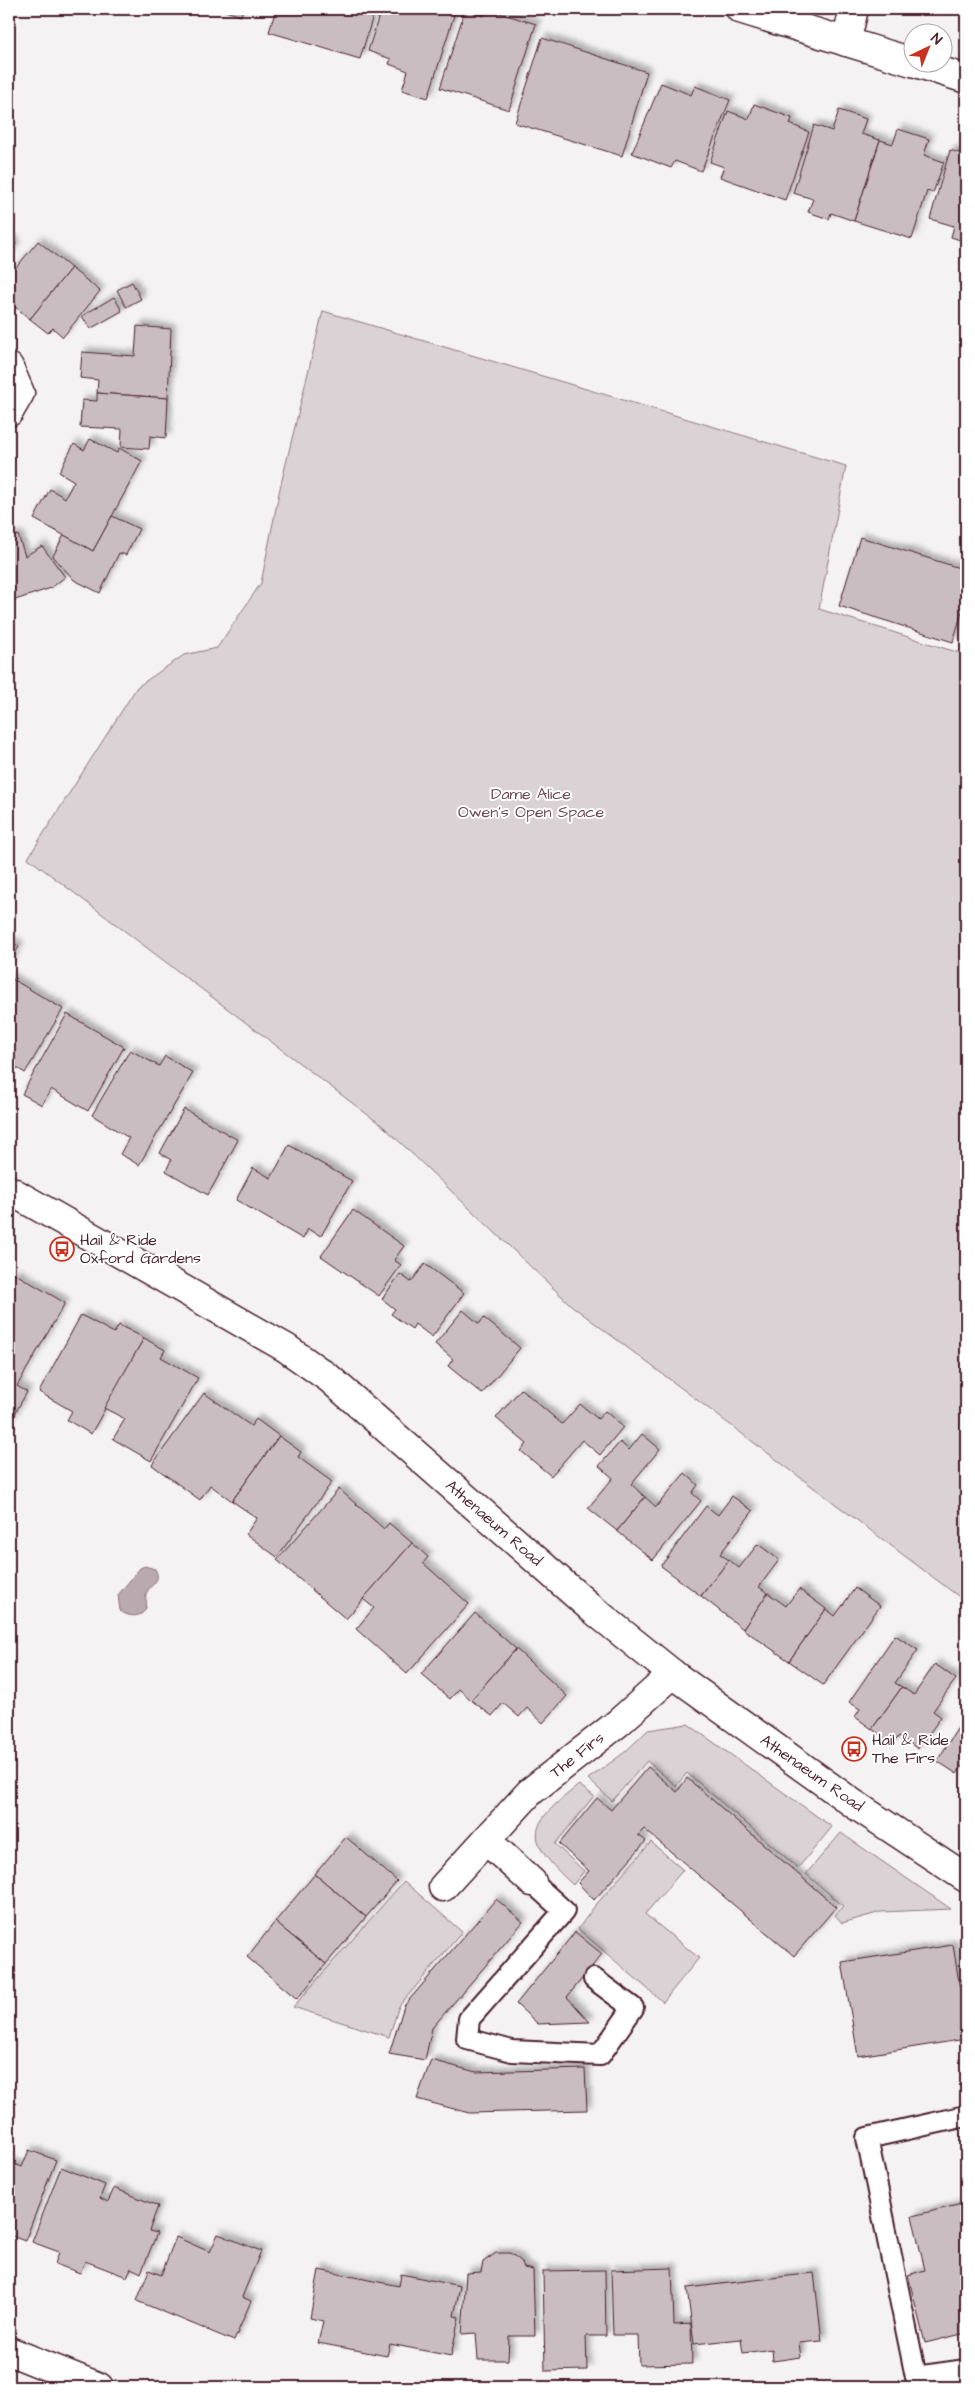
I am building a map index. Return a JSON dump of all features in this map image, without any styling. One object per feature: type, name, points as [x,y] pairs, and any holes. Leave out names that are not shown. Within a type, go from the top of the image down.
[{"type":"street","points":[[740,9],[902,59]]},
{"type":"street","points":[[846,42],[854,9]]},
{"type":"street","points":[[944,72],[966,79]]},
{"type":"street","points":[[9,367],[20,393],[9,412]]},
{"type":"street","name":"Athenaeum Road","points":[[9,1190],[286,1348],[330,1379],[591,1608],[673,1674],[854,1804],[966,1878]]},
{"type":"street","name":"The Firs","points":[[443,1887],[530,1792],[618,1723],[673,1674]]},
{"type":"street","points":[[486,1840],[532,1882]]},
{"type":"street","points":[[9,2351],[99,2387]]},
{"type":"lane","points":[[532,1882],[564,1911],[469,2019],[467,2039],[512,2051],[600,2055],[633,2008],[594,1979]]},
{"type":"lane","points":[[966,2116],[867,2138],[916,2377],[966,2370]]},
{"type":"green space","name":"Dame Alice Owen's Open Space","points":[[323,311],[846,466],[819,609],[966,655],[966,1602],[572,1306],[384,1127],[28,858],[137,687],[184,655],[217,648],[261,583],[280,488]]},
{"type":"green space","points":[[688,1724],[832,1827],[798,1868],[687,1773],[676,1786],[647,1761],[612,1801],[588,1779],[625,1752],[648,1730]]},
{"type":"green space","points":[[579,1785],[594,1796],[555,1844],[584,1871],[573,1885],[556,1869],[545,1855],[539,1843],[537,1832],[549,1811]]},
{"type":"green space","points":[[841,1833],[951,1909],[881,1912],[842,1923],[835,1915],[843,1906],[806,1874]]},
{"type":"green space","points":[[651,1842],[683,1870],[645,1914],[699,1958],[663,2002],[578,1929],[594,1907]]},
{"type":"green space","points":[[404,1881],[462,1932],[399,2006],[389,2037],[293,2007]]},
{"type":"shaded area","points":[[145,1566],[155,1569],[157,1573],[156,1582],[147,1592],[146,1605],[142,1614],[135,1616],[127,1615],[120,1611],[118,1595],[140,1568]]},
{"type":"building","points":[[219,9],[243,9],[241,16]]},
{"type":"building","points":[[276,9],[375,9],[360,59],[269,32]]},
{"type":"building","points":[[381,9],[456,9],[428,98],[402,90],[408,71],[389,64],[391,59],[368,51]]},
{"type":"building","points":[[486,9],[536,24],[509,110],[440,88],[465,10],[484,16]]},
{"type":"building","points":[[542,38],[647,72],[622,156],[515,123]]},
{"type":"building","points":[[661,83],[691,95],[695,86],[730,100],[701,171],[675,161],[671,168],[632,153]]},
{"type":"building","points":[[754,104],[792,118],[790,124],[809,132],[785,200],[720,177],[724,167],[710,162],[728,111],[749,119]]},
{"type":"building","points":[[839,110],[866,119],[861,134],[880,140],[854,221],[831,213],[829,219],[808,212],[813,199],[793,193],[814,125],[832,131]]},
{"type":"building","points":[[898,129],[929,139],[924,155],[944,162],[933,193],[927,191],[912,239],[854,221],[880,140],[893,144]]},
{"type":"building","points":[[950,150],[966,155],[966,242],[951,237],[954,226],[930,219]]},
{"type":"building","points":[[9,239],[16,243],[9,257]]},
{"type":"building","points":[[38,241],[71,268],[30,319],[9,302],[14,293],[9,289],[9,276]]},
{"type":"building","points":[[71,268],[100,291],[63,337],[53,328],[48,333],[30,319]]},
{"type":"building","points":[[132,282],[141,299],[126,307],[117,290]]},
{"type":"building","points":[[114,297],[122,311],[90,329],[82,316]]},
{"type":"building","points":[[137,326],[171,329],[168,398],[97,393],[98,380],[80,378],[82,352],[135,356]]},
{"type":"building","points":[[97,393],[168,398],[166,438],[150,436],[149,449],[121,447],[122,429],[80,427],[82,400],[97,401]]},
{"type":"building","points":[[90,439],[117,453],[119,448],[142,461],[93,551],[34,519],[50,489],[65,498],[74,481],[59,472],[74,444],[84,450]]},
{"type":"building","points":[[112,516],[139,529],[126,555],[119,553],[100,593],[74,580],[53,556],[64,535],[93,551]]},
{"type":"building","points":[[18,535],[25,556],[42,546],[65,577],[51,588],[9,602],[9,538]]},
{"type":"building","points":[[860,537],[966,570],[966,598],[953,642],[839,606]]},
{"type":"building","points":[[9,941],[19,946],[9,966]]},
{"type":"building","points":[[9,977],[63,1009],[25,1073],[9,1063]]},
{"type":"building","points":[[67,1014],[124,1047],[88,1111],[51,1089],[42,1105],[22,1094]]},
{"type":"building","points":[[130,1050],[159,1066],[165,1056],[193,1073],[139,1165],[120,1154],[129,1138],[92,1115]]},
{"type":"building","points":[[184,1109],[238,1140],[208,1195],[166,1171],[171,1160],[160,1153]]},
{"type":"building","points":[[289,1145],[352,1181],[321,1236],[308,1229],[303,1239],[236,1200],[253,1168],[271,1178]]},
{"type":"building","points":[[353,1210],[404,1246],[394,1260],[401,1265],[379,1296],[321,1256]]},
{"type":"building","points":[[425,1264],[464,1293],[432,1337],[415,1324],[412,1329],[391,1314],[395,1309],[382,1299],[400,1274],[411,1282]]},
{"type":"building","points":[[14,1273],[65,1303],[17,1386],[27,1392],[9,1424],[9,1282]]},
{"type":"building","points":[[463,1310],[479,1324],[484,1318],[520,1348],[482,1394],[448,1366],[453,1359],[435,1344]]},
{"type":"building","points":[[81,1315],[114,1333],[119,1325],[144,1338],[91,1434],[67,1420],[72,1411],[39,1392]]},
{"type":"building","points":[[144,1338],[165,1350],[161,1357],[198,1378],[151,1461],[113,1439],[125,1419],[104,1408]]},
{"type":"building","points":[[521,1389],[562,1424],[580,1404],[598,1419],[605,1411],[623,1427],[600,1455],[582,1440],[551,1476],[521,1451],[527,1444],[496,1418]]},
{"type":"building","points":[[204,1393],[251,1426],[256,1419],[279,1436],[232,1501],[210,1485],[200,1500],[152,1465]]},
{"type":"building","points":[[642,1434],[660,1449],[631,1484],[645,1497],[617,1531],[588,1508],[613,1478],[599,1466],[620,1442],[629,1450]]},
{"type":"building","points":[[279,1436],[301,1452],[298,1457],[332,1482],[277,1557],[246,1534],[257,1518],[232,1501]]},
{"type":"building","points":[[685,1473],[698,1485],[692,1493],[701,1501],[653,1560],[617,1531],[645,1497],[656,1507]]},
{"type":"building","points":[[339,1489],[384,1529],[389,1523],[412,1543],[346,1619],[277,1560]]},
{"type":"building","points":[[732,1496],[753,1511],[720,1554],[729,1560],[701,1596],[661,1566],[706,1506],[718,1515]]},
{"type":"building","points":[[412,1543],[428,1557],[423,1563],[469,1604],[407,1674],[356,1629],[374,1608],[363,1599]]},
{"type":"building","points":[[758,1544],[779,1560],[759,1587],[768,1593],[743,1629],[701,1596],[729,1560],[739,1568]]},
{"type":"building","points":[[855,1588],[880,1606],[823,1685],[789,1661],[826,1609],[835,1616]]},
{"type":"building","points":[[799,1589],[826,1609],[789,1661],[743,1629],[768,1593],[786,1606]]},
{"type":"building","points":[[475,1613],[516,1649],[471,1700],[459,1689],[450,1699],[421,1674]]},
{"type":"building","points":[[895,1635],[918,1650],[895,1683],[902,1687],[872,1729],[855,1717],[860,1709],[849,1702]]},
{"type":"building","points":[[516,1649],[567,1696],[543,1723],[527,1708],[519,1717],[503,1703],[492,1716],[471,1700]]},
{"type":"building","points":[[935,1664],[956,1679],[933,1711],[941,1717],[918,1749],[899,1736],[893,1744],[872,1729],[902,1687],[914,1695]]},
{"type":"building","points":[[966,1715],[966,1768],[962,1766],[957,1774],[937,1761]]},
{"type":"building","points":[[648,1767],[677,1792],[687,1778],[836,1907],[794,1956],[644,1829],[638,1835],[646,1841],[594,1900],[578,1883],[589,1871],[559,1844],[597,1798],[611,1810]]},
{"type":"building","points":[[346,1837],[397,1881],[366,1917],[315,1874]]},
{"type":"building","points":[[315,1874],[366,1917],[326,1964],[275,1922]]},
{"type":"building","points":[[496,1899],[523,1922],[432,2028],[425,2060],[389,2054],[404,2006]]},
{"type":"building","points":[[275,1922],[326,1964],[297,1999],[247,1957]]},
{"type":"building","points":[[575,1932],[602,1954],[567,1997],[590,2022],[538,2024],[516,2004]]},
{"type":"building","points":[[953,1945],[966,2027],[966,2039],[858,2056],[842,1962]]},
{"type":"building","points":[[431,2060],[476,2072],[585,2069],[587,2110],[469,2113],[417,2099]]},
{"type":"building","points":[[29,2150],[56,2160],[25,2241],[9,2235],[9,2162],[22,2167]]},
{"type":"building","points":[[61,2167],[105,2185],[100,2198],[108,2202],[114,2188],[158,2206],[149,2231],[157,2233],[141,2273],[131,2268],[127,2277],[85,2261],[80,2273],[55,2264],[59,2252],[32,2242]]},
{"type":"building","points":[[966,2203],[966,2333],[925,2343],[908,2275],[925,2270],[912,2216]]},
{"type":"building","points":[[218,2234],[261,2251],[242,2297],[251,2301],[234,2341],[137,2301],[149,2270],[161,2275],[176,2237],[210,2252]]},
{"type":"building","points":[[496,2253],[510,2253],[521,2261],[524,2268],[533,2270],[535,2336],[509,2336],[508,2360],[478,2360],[476,2333],[462,2334],[466,2273],[481,2272],[483,2262]]},
{"type":"building","points":[[672,2268],[674,2325],[691,2324],[692,2364],[639,2365],[638,2335],[613,2335],[611,2270]]},
{"type":"building","points":[[319,2270],[399,2286],[401,2274],[460,2286],[454,2316],[459,2317],[451,2356],[390,2344],[387,2356],[318,2343],[323,2321],[310,2318]]},
{"type":"building","points":[[605,2270],[606,2336],[586,2336],[587,2370],[545,2371],[543,2271]]},
{"type":"building","points":[[814,2273],[822,2341],[799,2343],[801,2357],[773,2361],[772,2349],[743,2353],[741,2339],[694,2344],[687,2288]]},
{"type":"place","name":"Hail & Ride Oxford Gardens","points":[[62,1249]]},
{"type":"place","name":"Hail & Ride The Firs","points":[[854,1749]]}]
